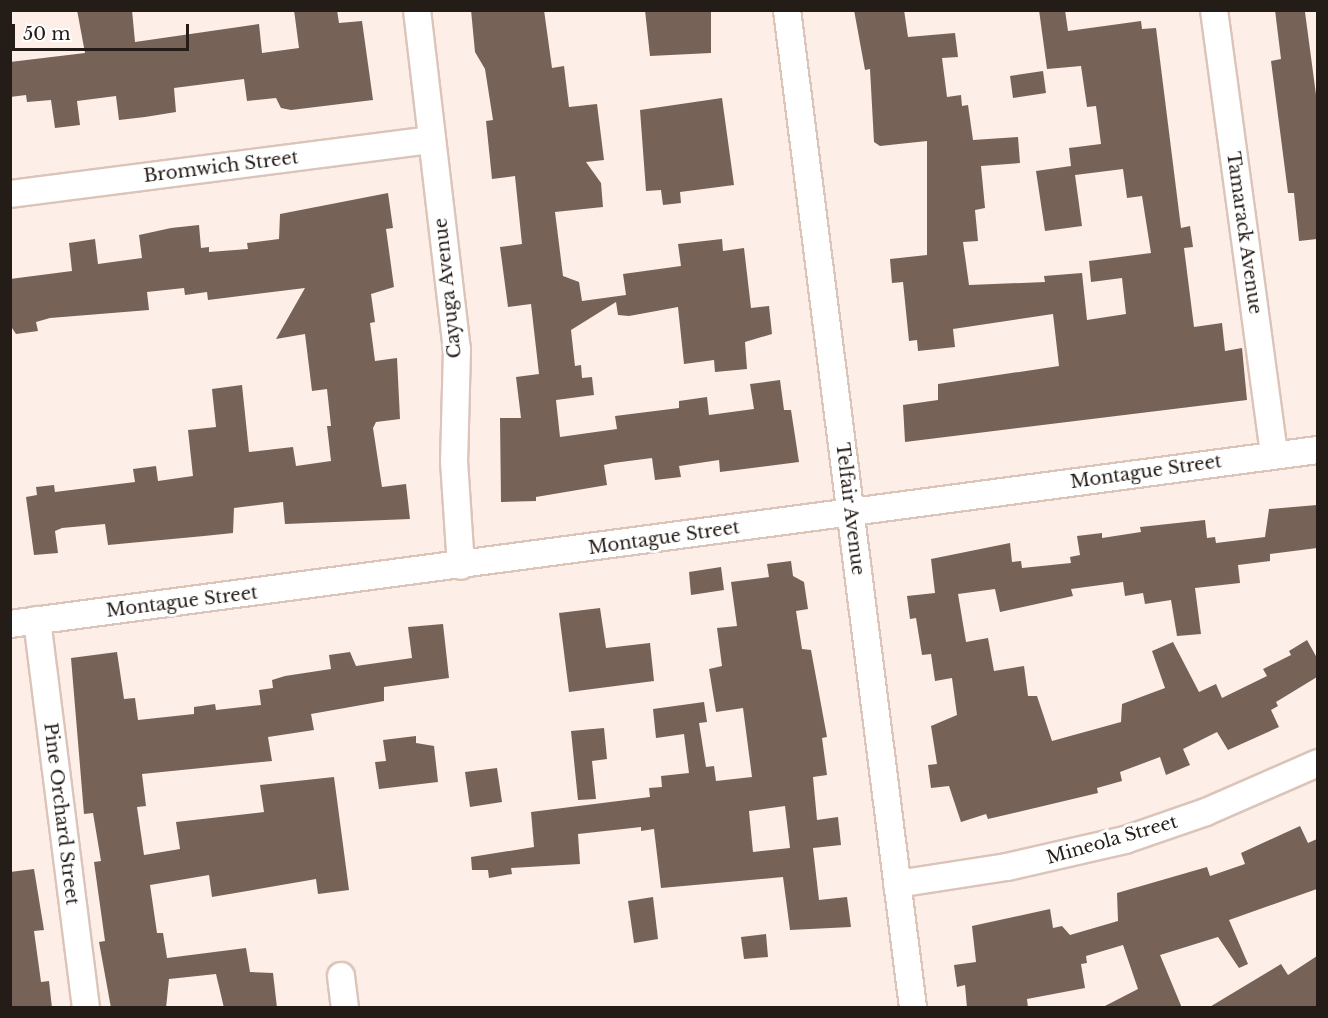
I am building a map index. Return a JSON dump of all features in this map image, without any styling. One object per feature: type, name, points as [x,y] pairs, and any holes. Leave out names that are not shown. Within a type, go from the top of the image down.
[{"type":"street","name":"Cayuga Avenue","points":[[417,10],[457,348],[461,566]]},
{"type":"street","name":"Telfair Avenue","points":[[787,10],[913,1008]]},
{"type":"street","name":"Tamarack Avenue","points":[[1214,10],[1274,455]]},
{"type":"street","name":"Bromwich Street","points":[[10,194],[431,140]]},
{"type":"street","name":"Montague Street","points":[[10,624],[461,566],[851,511],[1317,450]]},
{"type":"street","name":"Pine Orchard Street","points":[[37,620],[86,1008]]},
{"type":"street","name":"Mineola Street","points":[[897,884],[1007,867],[1125,840],[1206,812],[1317,763]]},
{"type":"street","points":[[340,976],[345,1008]]},
{"type":"building","points":[[77,10],[132,10],[135,42],[259,24],[262,53],[299,48],[294,10],[337,10],[339,23],[362,21],[373,100],[291,110],[281,108],[276,98],[247,101],[244,79],[174,88],[176,112],[145,117],[119,120],[116,96],[77,101],[80,125],[55,128],[51,100],[27,102],[26,95],[10,97],[10,62],[85,53]]},
{"type":"building","points":[[471,10],[544,10],[552,68],[564,66],[569,107],[597,104],[604,160],[586,162],[601,183],[603,207],[555,212],[563,276],[579,282],[582,301],[626,295],[623,274],[681,266],[678,244],[722,239],[723,251],[744,248],[751,308],[769,306],[772,334],[745,342],[747,369],[715,372],[714,360],[684,364],[678,307],[629,316],[618,315],[616,302],[571,330],[575,366],[581,365],[582,378],[592,377],[594,395],[556,400],[560,437],[617,429],[615,416],[679,408],[679,401],[707,397],[709,415],[754,409],[750,384],[780,380],[784,410],[791,410],[799,462],[720,472],[719,460],[679,466],[681,477],[655,480],[652,458],[613,463],[604,465],[607,485],[536,497],[536,501],[501,502],[500,418],[521,418],[516,377],[539,374],[531,304],[508,307],[500,247],[522,244],[515,176],[492,179],[486,121],[493,120],[485,69],[475,52]]},
{"type":"building","points":[[645,10],[711,10],[711,53],[650,56]]},
{"type":"building","points":[[854,10],[904,10],[908,37],[955,33],[958,57],[942,58],[947,97],[961,95],[962,106],[968,105],[973,140],[1018,137],[1020,163],[981,166],[985,208],[975,210],[978,241],[963,242],[969,285],[1045,282],[1044,276],[1082,273],[1087,320],[1126,314],[1122,278],[1091,282],[1089,261],[1151,253],[1142,196],[1127,198],[1123,169],[1075,175],[1082,226],[1045,231],[1036,171],[1071,166],[1069,148],[1101,144],[1096,106],[1087,107],[1081,66],[1047,69],[1039,10],[1065,10],[1068,31],[1141,21],[1142,29],[1156,28],[1181,228],[1190,226],[1193,247],[1184,248],[1194,327],[1222,323],[1225,351],[1242,348],[1247,400],[905,442],[903,405],[938,400],[938,384],[1059,366],[1053,314],[953,329],[955,347],[918,351],[917,340],[909,341],[903,282],[892,283],[890,259],[927,255],[927,141],[880,146],[874,142],[870,69],[865,70]]},
{"type":"building","points":[[1275,10],[1305,12],[1317,102],[1317,239],[1299,241],[1294,193],[1288,193],[1271,61],[1281,59]]},
{"type":"building","points":[[1043,71],[1046,93],[1013,98],[1010,76]]},
{"type":"building","points":[[722,98],[734,185],[680,192],[681,203],[663,205],[661,190],[646,191],[640,110]]},
{"type":"building","points":[[388,193],[393,228],[386,229],[394,287],[371,294],[375,322],[370,323],[375,361],[397,358],[400,419],[376,422],[373,428],[382,487],[406,484],[410,519],[285,524],[283,502],[234,508],[233,533],[108,545],[105,524],[62,528],[55,531],[58,553],[34,555],[26,497],[37,495],[36,487],[54,485],[55,492],[135,482],[133,469],[156,466],[158,481],[193,476],[188,430],[216,427],[212,389],[242,385],[249,452],[293,447],[296,466],[331,461],[327,426],[331,426],[327,389],[312,391],[305,334],[276,339],[305,288],[208,300],[207,292],[185,295],[184,288],[147,292],[149,310],[50,318],[36,322],[38,331],[16,334],[10,325],[10,279],[72,271],[69,243],[95,239],[98,264],[142,258],[139,235],[171,228],[199,225],[201,248],[209,247],[209,252],[248,249],[247,243],[279,239],[280,214]]},
{"type":"building","points":[[1317,505],[1317,548],[1270,554],[1270,561],[1238,565],[1240,583],[1195,588],[1201,634],[1177,636],[1171,600],[1145,604],[1143,593],[1125,596],[1123,582],[1071,589],[1073,596],[1000,612],[995,589],[958,594],[966,642],[988,638],[994,671],[1024,666],[1028,696],[1037,696],[1052,741],[1121,722],[1122,704],[1165,688],[1152,651],[1173,642],[1199,692],[1216,684],[1222,698],[1267,676],[1263,669],[1291,655],[1289,651],[1307,640],[1317,658],[1317,677],[1276,702],[1278,706],[1271,710],[1279,727],[1228,750],[1217,732],[1183,749],[1190,765],[1166,775],[1160,757],[1120,772],[1122,781],[1097,788],[1098,793],[988,819],[986,814],[961,822],[949,786],[931,788],[928,765],[937,764],[931,726],[957,715],[952,678],[935,681],[931,654],[922,655],[916,618],[910,619],[907,596],[935,593],[931,559],[1010,543],[1012,562],[1021,561],[1022,568],[1071,563],[1070,557],[1080,555],[1077,536],[1102,533],[1102,538],[1141,532],[1140,527],[1205,520],[1207,538],[1215,537],[1216,543],[1265,537],[1269,509]]},
{"type":"building","points":[[791,561],[793,576],[804,582],[808,609],[796,611],[802,649],[811,650],[827,737],[822,738],[827,775],[813,777],[817,820],[838,817],[841,845],[813,848],[819,900],[847,897],[851,927],[790,930],[783,877],[661,888],[654,829],[641,831],[641,827],[578,834],[580,864],[511,868],[512,874],[489,878],[488,870],[472,870],[471,857],[534,847],[531,812],[650,797],[649,788],[662,787],[661,776],[689,773],[684,734],[656,738],[653,709],[704,702],[707,722],[699,723],[706,767],[714,766],[716,781],[752,777],[743,708],[716,712],[709,669],[722,666],[717,628],[737,626],[731,582],[769,577],[767,564]],"holes":[[[785,806],[790,848],[753,852],[749,811]]]},
{"type":"building","points":[[721,567],[724,590],[691,595],[689,572]]},
{"type":"building","points":[[600,608],[606,648],[650,643],[654,681],[569,692],[559,613]]},
{"type":"building","points":[[443,624],[449,678],[384,687],[384,701],[311,714],[314,730],[268,737],[272,761],[142,774],[146,806],[137,807],[144,855],[180,849],[176,822],[264,812],[260,785],[334,777],[349,890],[318,894],[316,879],[212,897],[209,875],[150,885],[157,933],[163,933],[167,958],[246,948],[250,972],[273,973],[277,1008],[224,1008],[216,974],[169,979],[166,1008],[111,1008],[99,942],[105,941],[94,862],[101,861],[93,813],[84,814],[71,658],[117,652],[124,699],[135,698],[138,720],[194,714],[194,707],[215,704],[216,710],[261,705],[259,690],[273,688],[272,680],[331,669],[329,655],[350,652],[356,666],[412,658],[408,627]]},
{"type":"building","points":[[604,728],[607,759],[592,761],[596,799],[578,800],[571,731]]},
{"type":"building","points":[[416,736],[416,743],[434,746],[438,782],[379,789],[375,762],[386,761],[383,740]]},
{"type":"building","points":[[497,768],[502,802],[470,807],[465,772]]},
{"type":"building","points":[[1300,826],[1308,843],[1317,839],[1317,889],[1229,920],[1248,964],[1239,968],[1218,937],[1160,955],[1182,1008],[1101,1008],[1138,989],[1123,945],[1086,956],[1087,963],[1081,964],[1085,988],[1027,999],[1028,1008],[967,1008],[965,985],[957,987],[954,965],[976,962],[972,926],[1050,909],[1053,928],[1062,926],[1070,935],[1118,921],[1117,893],[1207,867],[1210,876],[1245,864],[1241,853]]},
{"type":"building","points":[[34,869],[44,930],[34,931],[41,982],[49,981],[52,1008],[10,1008],[10,872]]},
{"type":"building","points":[[653,897],[658,939],[634,943],[628,901]]},
{"type":"building","points":[[766,934],[768,957],[744,959],[741,937]]},
{"type":"building","points":[[1317,956],[1317,1008],[1208,1008],[1281,964],[1288,975]]}]
